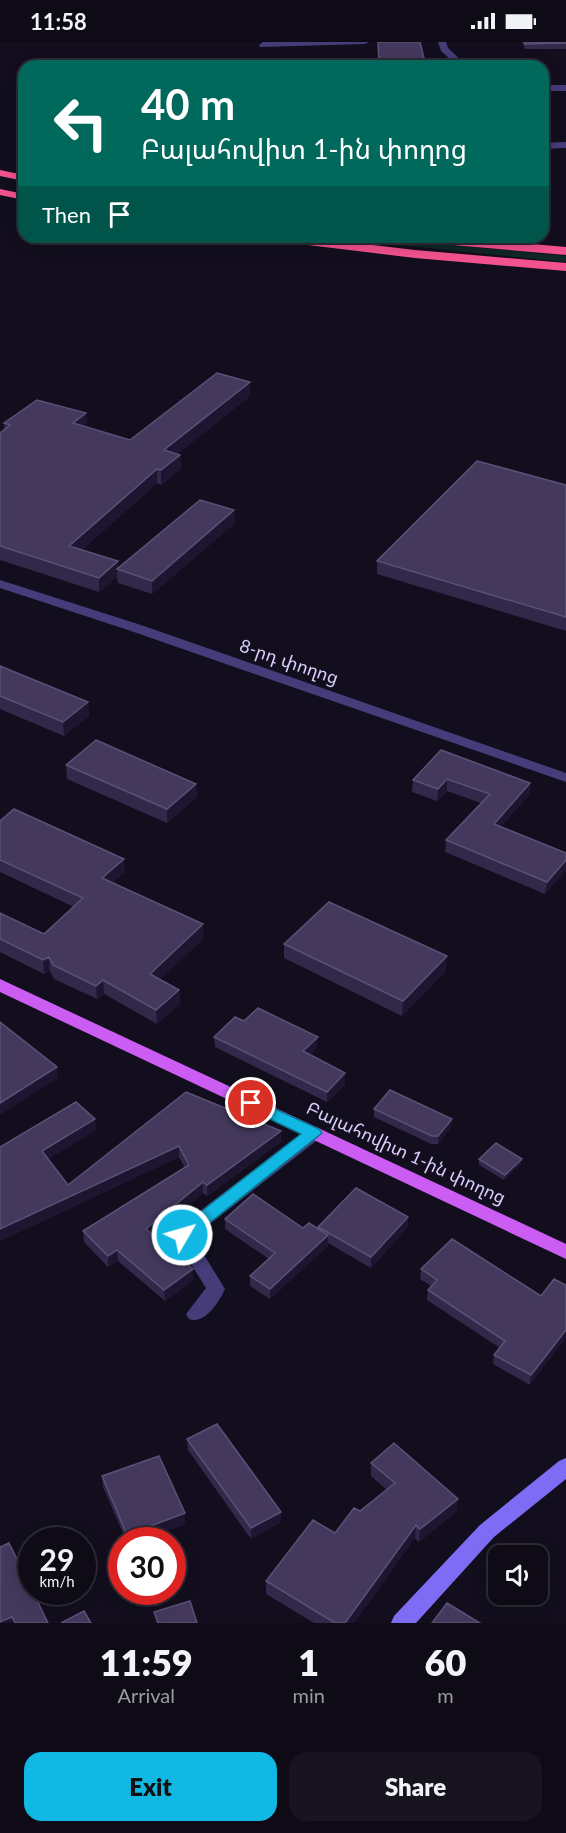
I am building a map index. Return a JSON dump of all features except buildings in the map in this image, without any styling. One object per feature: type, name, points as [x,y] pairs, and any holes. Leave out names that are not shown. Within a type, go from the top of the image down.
[{"type":"highway","points":[[0,173],[18,177]]},
{"type":"highway","points":[[0,192],[18,196]]},
{"type":"highway","points":[[324,243],[415,254],[566,267]]},
{"type":"highway","points":[[471,243],[566,252]]},
{"type":"main road","name":"Բալահովիտ 1-ին փողոց","points":[[0,985],[566,1252]]},
{"type":"street","points":[[263,45],[365,42]]},
{"type":"street","points":[[442,42],[444,49],[457,60]]},
{"type":"street","points":[[549,88],[566,88]]},
{"type":"street","points":[[549,146],[566,145]]},
{"type":"street","name":"8-րդ փողոց","points":[[0,584],[136,628],[566,778]]},
{"type":"street","points":[[196,1314],[216,1289],[182,1235],[314,1133]]},
{"type":"street","points":[[402,1623],[488,1531],[566,1467]]},
{"type":"green space","points":[[378,243],[432,243],[566,256],[566,262]]},
{"type":"route","points":[[182,1235],[314,1133],[251,1103]]}]
